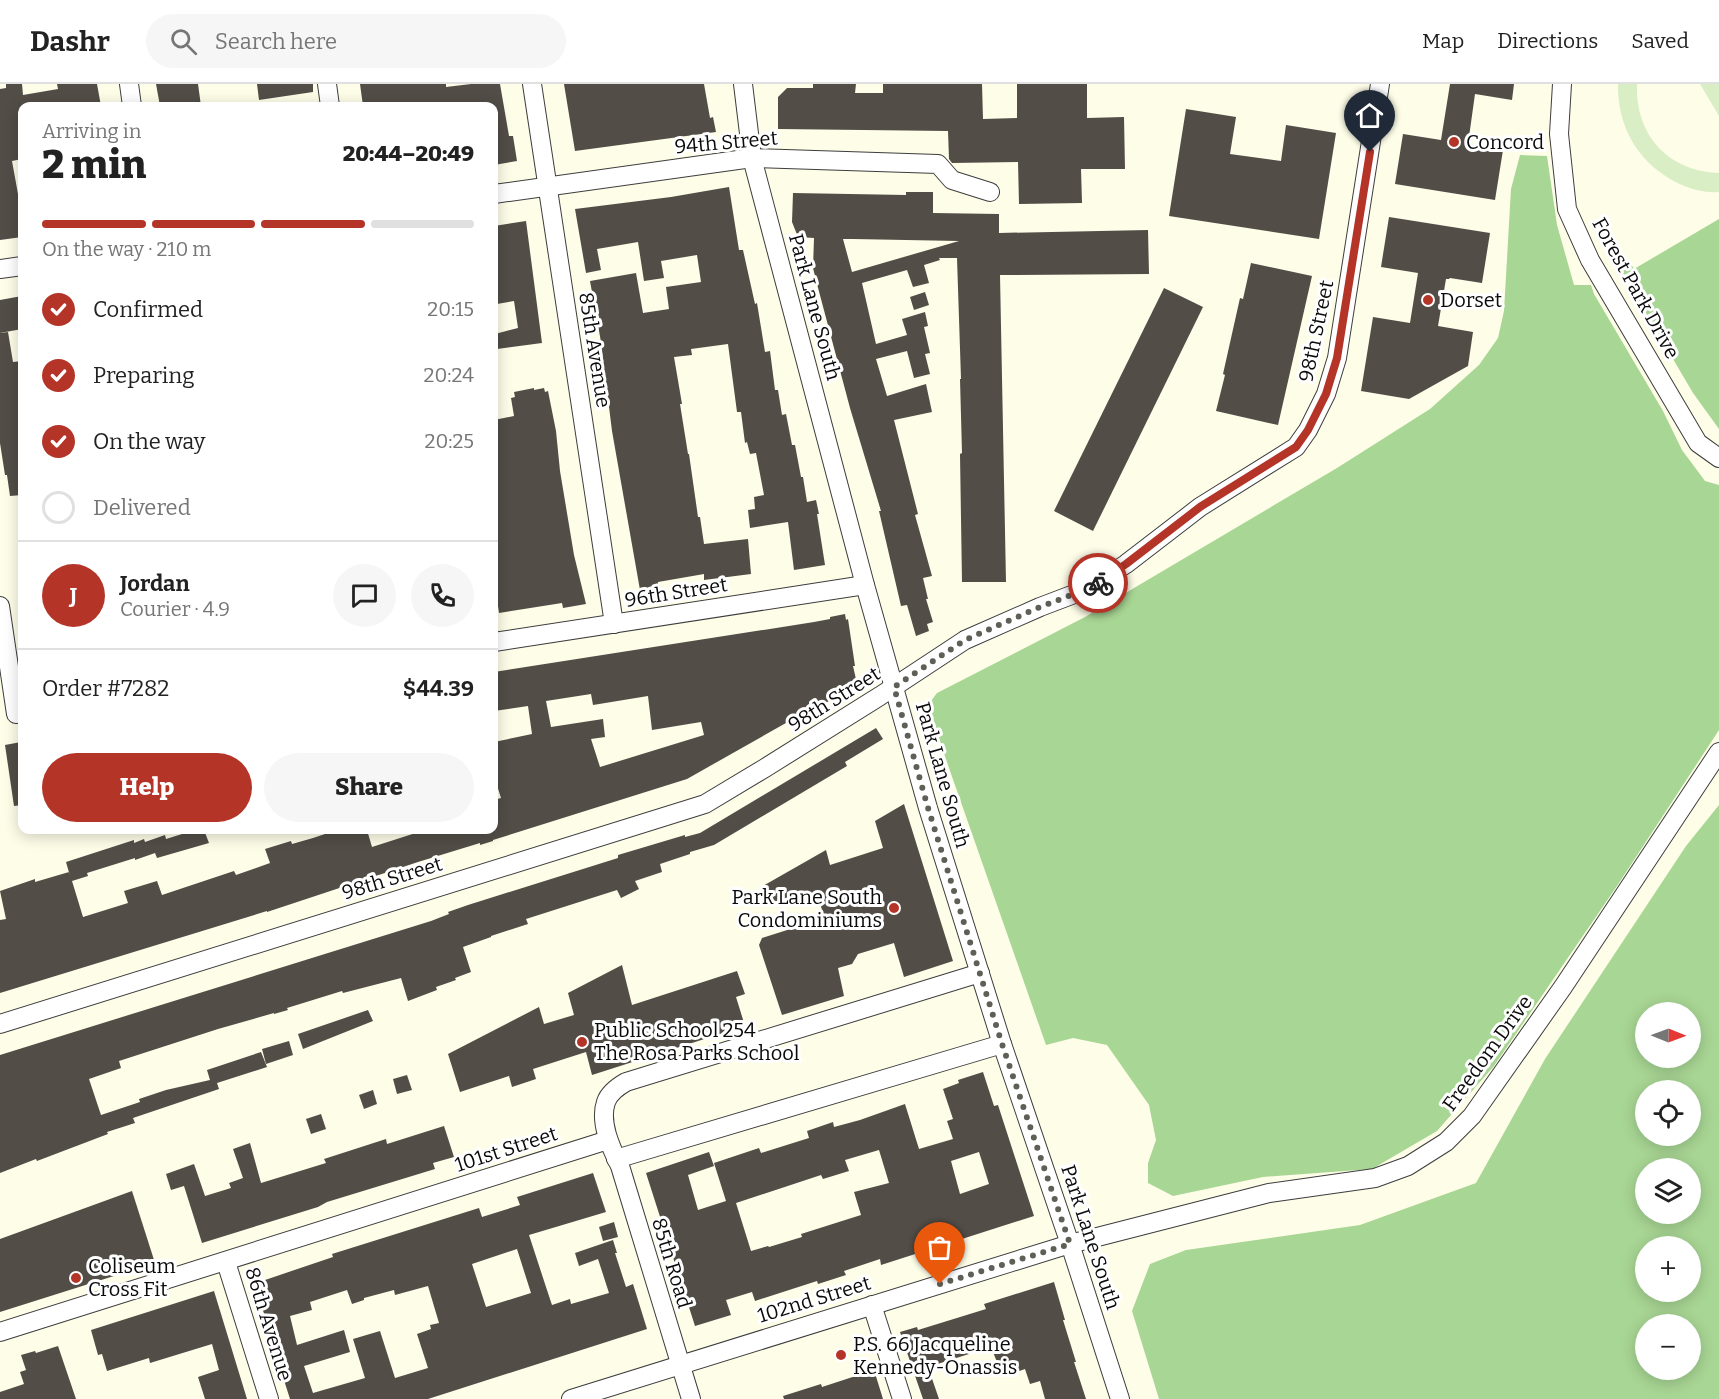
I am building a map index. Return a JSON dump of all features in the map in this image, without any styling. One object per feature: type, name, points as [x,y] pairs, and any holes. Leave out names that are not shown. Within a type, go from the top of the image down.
[{"type":"street","points":[[129,84],[131,102]]},
{"type":"street","points":[[327,84],[329,102]]},
{"type":"street","name":"85th Avenue","points":[[532,84],[614,624]]},
{"type":"street","name":"Park Lane South","points":[[743,84],[752,158],[865,585],[928,808],[1002,1044],[1120,1399]]},
{"type":"street","name":"98th Street","points":[[0,1024],[705,804],[894,687],[965,640],[1090,588],[1126,564],[1200,507],[1296,447],[1308,430],[1326,394],[1337,358],[1380,84]]},
{"type":"street","name":"Forest Park Drive","points":[[1562,84],[1559,135],[1567,209],[1590,260],[1698,443],[1719,459]]},
{"type":"street","name":"94th Street","points":[[498,193],[752,158],[938,164],[952,180],[990,192]]},
{"type":"street","points":[[0,269],[18,267]]},
{"type":"street","name":"96th Street","points":[[498,641],[865,585]]},
{"type":"street","points":[[0,606],[13,714]]},
{"type":"street","name":"Freedom Drive","points":[[1070,1244],[1269,1193],[1375,1178],[1408,1166],[1446,1142],[1472,1116],[1543,1015],[1719,752]]},
{"type":"street","points":[[608,1140],[604,1117],[606,1101],[617,1088],[626,1082],[980,972]]},
{"type":"street","points":[[616,1159],[1002,1044]]},
{"type":"street","name":"85th Road","points":[[608,1140],[620,1166],[691,1399]]},
{"type":"street","name":"101st Street","points":[[0,1332],[608,1140]]},
{"type":"street","name":"102nd Street","points":[[571,1399],[1070,1244]]},
{"type":"street","name":"86th Avenue","points":[[226,1262],[269,1399]]},
{"type":"street","points":[[872,1305],[902,1399]]},
{"type":"green space","points":[[1618,84],[1637,84],[1642,119],[1658,147],[1684,165],[1701,171],[1719,173],[1719,192],[1700,191],[1682,185],[1667,177],[1643,157],[1627,131],[1619,101]]},
{"type":"green space","points":[[1700,84],[1719,84],[1719,116]]},
{"type":"green space","points":[[1520,155],[1547,156],[1557,225],[1574,285],[1591,285],[1594,294],[1663,411],[1682,450],[1705,481],[1719,485],[1719,730],[1619,883],[1494,1066],[1437,1131],[1372,1169],[1263,1177],[1173,1196],[1148,1183],[1148,1163],[1156,1140],[1149,1105],[1107,1045],[1073,1038],[1046,1045],[928,705],[937,693],[1085,617],[1337,468],[1430,409],[1479,365],[1498,338],[1504,311],[1511,189]]},
{"type":"green space","points":[[1719,219],[1719,429],[1693,393],[1619,267],[1629,261],[1634,269]]},
{"type":"green space","points":[[1719,805],[1719,1399],[1159,1399],[1132,1311],[1150,1264],[1186,1250],[1360,1225],[1476,1183],[1545,1059],[1686,846]]},
{"type":"building","points":[[6,84],[22,84],[23,95],[58,89],[57,84],[97,84],[100,102],[18,102],[18,160],[12,161],[18,194],[18,238],[0,240],[0,89],[6,88]]},
{"type":"building","points":[[156,84],[198,84],[200,102],[159,102]]},
{"type":"building","points":[[257,84],[313,84],[313,92],[259,100]]},
{"type":"building","points":[[360,84],[446,84],[446,87],[500,84],[509,136],[513,136],[517,161],[498,164],[498,102],[362,102]]},
{"type":"building","points":[[564,84],[704,84],[710,118],[713,117],[716,132],[575,151]]},
{"type":"building","points":[[813,84],[856,84],[855,93],[883,93],[883,84],[982,84],[983,119],[1017,118],[1017,84],[1087,84],[1087,118],[1124,117],[1125,169],[1081,169],[1082,203],[1019,204],[1018,162],[952,163],[949,159],[948,131],[778,129],[778,97],[787,88],[813,88]]},
{"type":"building","name":"Concord","points":[[1450,84],[1514,84],[1512,100],[1475,94],[1468,144],[1503,150],[1495,200],[1395,184],[1403,134],[1441,140]]},
{"type":"building","points":[[1186,109],[1236,117],[1230,154],[1281,161],[1286,125],[1336,133],[1319,239],[1169,216]]},
{"type":"building","points":[[729,187],[739,250],[743,250],[755,304],[757,303],[765,352],[770,351],[775,390],[778,390],[782,415],[786,414],[792,445],[795,445],[807,502],[816,500],[825,565],[794,570],[788,522],[750,528],[748,510],[755,509],[754,497],[764,495],[756,453],[750,454],[747,442],[745,443],[741,412],[737,412],[728,344],[691,349],[692,355],[674,357],[704,544],[748,539],[751,574],[704,580],[704,574],[658,582],[658,587],[640,590],[612,431],[601,342],[590,281],[636,273],[643,313],[669,309],[666,287],[701,282],[697,255],[661,261],[664,278],[644,281],[638,242],[597,249],[601,270],[586,273],[575,209]]},
{"type":"building","points":[[906,192],[933,192],[933,213],[999,214],[999,233],[1148,230],[1149,274],[1000,275],[1006,582],[962,582],[961,379],[957,258],[939,258],[940,260],[924,265],[929,283],[913,287],[907,270],[862,283],[876,344],[907,335],[902,319],[925,312],[928,326],[924,327],[930,353],[925,354],[930,374],[914,378],[907,351],[876,359],[887,396],[926,384],[932,412],[894,420],[918,514],[915,515],[932,576],[923,578],[933,622],[927,624],[929,631],[916,636],[907,605],[901,606],[879,511],[881,511],[850,408],[817,284],[813,268],[814,238],[798,237],[792,222],[793,193],[906,195]],"holes":[[[843,239],[959,241],[852,272]]]},
{"type":"building","name":"Dorset","points":[[1389,217],[1490,233],[1482,283],[1446,279],[1438,326],[1473,332],[1468,366],[1409,399],[1361,391],[1373,317],[1410,323],[1418,273],[1381,267]]},
{"type":"building","points":[[526,221],[542,343],[498,349],[498,333],[518,328],[514,301],[498,304],[498,225]]},
{"type":"building","points":[[1251,263],[1312,276],[1278,425],[1216,411],[1240,298],[1243,299]]},
{"type":"building","points":[[1164,288],[1203,307],[1093,531],[1054,511]]},
{"type":"building","points":[[925,292],[929,305],[914,310],[910,297]]},
{"type":"building","points":[[18,297],[18,330],[0,333],[0,300]]},
{"type":"building","points":[[8,332],[13,362],[18,361],[18,495],[10,496],[0,443],[0,333]]},
{"type":"building","points":[[534,388],[534,390],[544,388],[545,392],[548,391],[574,555],[586,604],[563,608],[562,603],[499,613],[498,419],[514,416],[511,398],[515,397],[514,392]]},
{"type":"building","points":[[845,614],[846,620],[848,619],[858,688],[826,695],[829,701],[687,779],[493,841],[418,862],[267,912],[0,993],[0,920],[6,919],[0,891],[35,879],[35,882],[69,872],[66,862],[134,840],[134,843],[165,835],[166,839],[182,834],[206,834],[209,843],[157,858],[155,853],[135,860],[135,858],[87,873],[88,876],[72,881],[83,917],[128,903],[124,891],[157,881],[162,895],[234,871],[236,875],[270,863],[265,849],[325,834],[368,834],[372,847],[413,834],[498,834],[498,799],[501,798],[498,789],[498,741],[532,734],[528,706],[498,710],[498,671],[814,622]],"holes":[[[591,694],[593,705],[648,696],[652,730],[701,722],[704,735],[600,767],[591,739],[605,737],[603,719],[551,727],[546,701]]]},
{"type":"building","points":[[876,728],[883,739],[845,762],[847,766],[714,845],[660,864],[662,872],[635,881],[639,889],[621,898],[617,890],[526,919],[528,924],[463,947],[471,972],[436,987],[437,990],[408,1001],[401,978],[343,993],[342,991],[287,1008],[288,1010],[218,1029],[119,1061],[121,1068],[89,1079],[101,1115],[140,1102],[139,1099],[166,1090],[210,1080],[207,1070],[261,1052],[267,1067],[217,1083],[219,1089],[133,1118],[135,1123],[107,1132],[108,1134],[0,1173],[0,1055],[431,921],[468,905],[618,858],[618,855],[685,835],[685,837],[700,833]]},
{"type":"building","points":[[18,743],[18,806],[14,806],[5,745]]},
{"type":"building","name":"Park Lane South Condominiums","points":[[904,804],[953,961],[904,977],[894,943],[858,954],[852,964],[838,968],[844,996],[782,1015],[759,945],[762,938],[825,918],[816,893],[778,905],[777,902],[767,905],[761,887],[826,850],[830,865],[883,848],[875,821]]},
{"type":"building","points":[[622,965],[632,1005],[737,971],[745,994],[736,997],[745,1026],[592,1075],[586,1052],[533,1069],[536,1079],[512,1087],[509,1076],[460,1092],[448,1054],[539,1007],[544,1024],[574,1015],[568,993]]},
{"type":"building","points":[[368,1010],[373,1021],[303,1049],[298,1034]]},
{"type":"building","points":[[289,1041],[293,1055],[266,1064],[262,1049]]},
{"type":"building","points":[[983,1072],[994,1106],[998,1105],[1034,1216],[881,1265],[880,1259],[844,1271],[846,1275],[818,1284],[817,1281],[755,1301],[752,1292],[726,1300],[731,1315],[695,1326],[646,1173],[709,1152],[714,1166],[688,1175],[698,1210],[726,1201],[714,1163],[759,1148],[761,1153],[809,1138],[807,1131],[833,1122],[834,1127],[905,1104],[919,1149],[953,1139],[947,1121],[953,1119],[943,1089],[959,1083],[958,1080]],"holes":[[[879,1150],[889,1183],[854,1192],[861,1215],[801,1234],[802,1237],[751,1251],[736,1203],[821,1175],[823,1179],[849,1171],[845,1160]],[[979,1152],[989,1184],[960,1194],[951,1161]]]},
{"type":"building","points":[[407,1075],[412,1090],[397,1094],[393,1079]]},
{"type":"building","points":[[373,1090],[377,1104],[364,1109],[359,1095]]},
{"type":"building","points":[[321,1114],[326,1129],[311,1134],[306,1119]]},
{"type":"building","points":[[444,1126],[454,1157],[433,1163],[435,1169],[202,1243],[184,1186],[171,1190],[166,1174],[194,1164],[205,1196],[231,1188],[229,1183],[243,1178],[233,1149],[250,1143],[261,1183],[326,1163],[324,1159],[386,1139],[387,1144]]},
{"type":"building","points":[[593,1173],[606,1212],[529,1235],[552,1305],[570,1299],[571,1304],[609,1293],[598,1259],[579,1266],[575,1253],[613,1240],[626,1287],[633,1284],[647,1329],[428,1399],[290,1399],[269,1333],[271,1332],[253,1284],[333,1257],[332,1254],[479,1208],[482,1217],[520,1205],[517,1197]],"holes":[[[517,1249],[531,1293],[486,1307],[472,1264]],[[428,1286],[439,1323],[430,1325],[431,1329],[417,1334],[428,1368],[395,1378],[380,1331],[353,1339],[365,1378],[313,1393],[304,1366],[350,1352],[344,1330],[297,1345],[290,1316],[312,1310],[310,1302],[347,1290],[352,1304],[364,1298],[394,1290],[395,1295]]]},
{"type":"building","points":[[132,1191],[155,1263],[0,1312],[0,1239]]},
{"type":"building","points":[[614,1222],[618,1237],[603,1241],[599,1227]]},
{"type":"building","points":[[1054,1282],[1076,1362],[1074,1362],[1086,1399],[1045,1399],[1040,1381],[1030,1384],[1025,1369],[1003,1377],[991,1347],[928,1367],[939,1399],[923,1399],[900,1332],[917,1327],[918,1330],[986,1309],[984,1304]]},
{"type":"building","points":[[214,1291],[247,1399],[205,1399],[198,1377],[219,1370],[212,1344],[150,1363],[149,1358],[107,1371],[102,1354],[98,1355],[91,1330]]},
{"type":"building","points":[[58,1346],[76,1399],[0,1399],[0,1392],[24,1384],[20,1372],[26,1370],[21,1355]]},
{"type":"building","points":[[874,1370],[883,1399],[784,1399],[783,1396],[821,1384],[822,1387]]},
{"type":"way so far","points":[[940,1284],[1070,1244],[1002,1044],[928,808],[894,687],[965,640],[1098,583]]},
{"type":"place","name":"Concord","points":[[1454,142]]},
{"type":"place","name":"Dorset","points":[[1428,300]]},
{"type":"place","name":"Park Lane South Condominiums","points":[[894,908]]},
{"type":"place","name":"Public School 254 The Rosa Parks School","points":[[582,1042]]},
{"type":"place","name":"Coliseum Cross Fit","points":[[76,1278]]},
{"type":"place","name":"P.S. 66 Jacqueline Kennedy-Onassis","points":[[841,1355]]},
{"type":"route","points":[[1098,583],[1200,507],[1296,447],[1308,430],[1326,394],[1337,358],[1370,152]]}]
